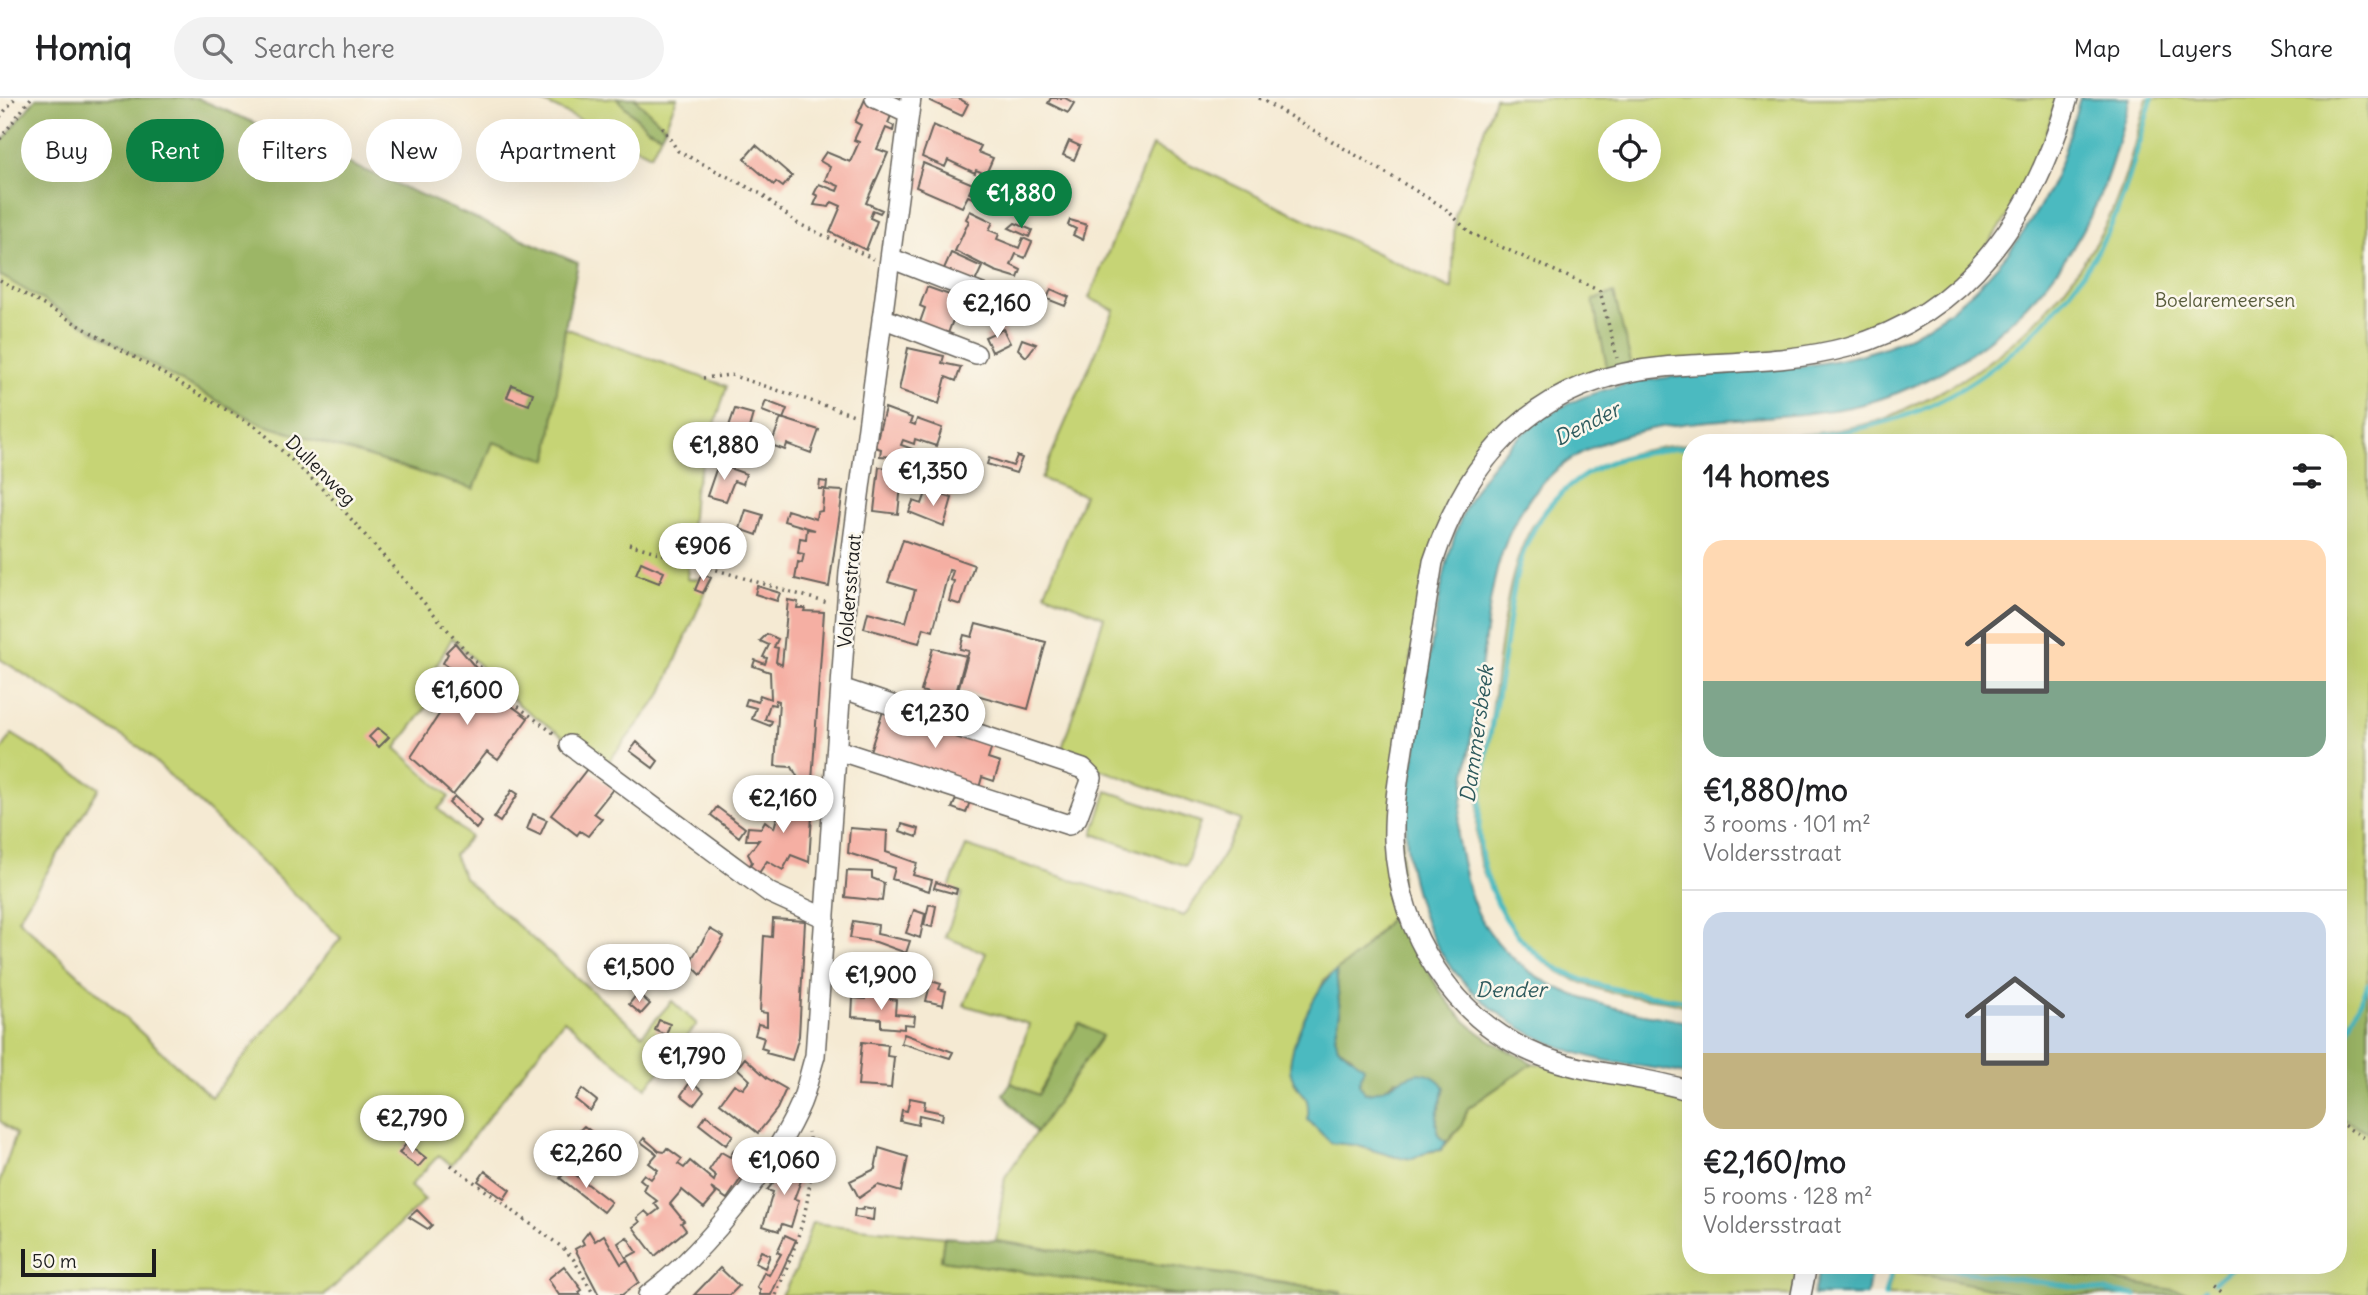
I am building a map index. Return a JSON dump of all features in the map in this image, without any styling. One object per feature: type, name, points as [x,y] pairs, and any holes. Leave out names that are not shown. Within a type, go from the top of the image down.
[{"type":"street","points":[[875,98],[910,106]]},
{"type":"street","points":[[1682,1089],[1541,1056],[1511,1041],[1456,999],[1415,932],[1403,898],[1396,860],[1395,800],[1433,562],[1454,506],[1478,469],[1510,432],[1535,412],[1571,392],[1621,374],[1812,355],[1848,347],[1895,330],[1938,306],[1969,279],[1997,248],[2018,218],[2051,150],[2068,98]]},
{"type":"street","name":"Voldersstraat","points":[[648,1295],[714,1231],[779,1147],[802,1101],[815,1056],[847,609],[910,106]]},
{"type":"street","points":[[889,262],[982,294]]},
{"type":"street","points":[[881,325],[928,345]]},
{"type":"street","points":[[881,325],[976,354]]},
{"type":"street","points":[[837,750],[1069,825],[1077,818],[1091,778],[1083,769],[841,688]]},
{"type":"street","points":[[569,745],[770,893],[812,915],[825,918]]},
{"type":"street","points":[[1801,1295],[1805,1274]]},
{"type":"path","points":[[0,117],[15,98]]},
{"type":"path","points":[[0,139],[31,98]]},
{"type":"path","points":[[1259,98],[1445,208],[1470,233],[1600,291],[1621,374]]},
{"type":"path","points":[[662,127],[678,151],[761,194],[797,223],[889,262]]},
{"type":"path","name":"Dullenweg","points":[[0,280],[258,428],[338,504],[508,699],[569,745]]},
{"type":"path","points":[[703,378],[732,375],[869,420]]},
{"type":"path","points":[[629,544],[847,609]]},
{"type":"path","points":[[776,1295],[802,1231],[811,1150],[802,1101]]},
{"type":"path","points":[[2347,1127],[2368,1140]]},
{"type":"path","points":[[451,1165],[563,1248],[574,1260],[594,1295]]},
{"type":"path","points":[[2213,1288],[2222,1295]]},
{"type":"green space","points":[[36,98],[197,98],[245,119],[238,119],[238,182],[352,182],[352,165],[366,171],[366,182],[391,182],[578,263],[565,328],[548,460],[493,442],[474,489],[261,424],[178,380],[0,275],[0,144]]},
{"type":"green space","points":[[535,98],[616,98],[638,119],[578,119]]},
{"type":"green space","points":[[616,98],[634,98],[665,127],[661,135],[648,129]]},
{"type":"green space","points":[[634,98],[677,98],[665,127]]},
{"type":"green space","points":[[1495,98],[2057,98],[2032,182],[1958,286],[1850,343],[1608,372],[1494,440],[1462,477],[1446,507],[1411,654],[1399,908],[1360,953],[1324,980],[1290,1069],[1295,1084],[1308,1101],[1309,1120],[1331,1142],[1355,1145],[1396,1157],[1441,1150],[1461,1127],[1468,1108],[1533,1063],[1682,1096],[1682,1274],[1799,1274],[1794,1295],[1341,1295],[1341,1291],[996,1241],[1005,1177],[1102,1036],[1079,1023],[1038,1095],[1011,1083],[1029,1024],[964,1005],[986,953],[945,937],[962,893],[949,888],[966,846],[1184,916],[1209,880],[1241,820],[1060,755],[1104,617],[1045,593],[1084,495],[1041,479],[1114,310],[1089,298],[1152,146],[1452,289],[1455,215]]},
{"type":"green space","name":"Boelaremeersen","points":[[2147,98],[2368,98],[2368,1295],[1887,1295],[1893,1274],[2347,1274],[2347,434],[1810,434],[1853,427],[1894,415],[1944,390],[2000,353],[2048,308],[2070,282],[2106,224],[2130,162]]},
{"type":"green space","points":[[640,121],[648,129],[661,135],[651,155],[640,150]]},
{"type":"green space","points":[[0,275],[178,380],[474,488],[493,442],[548,459],[565,328],[727,386],[694,491],[687,579],[711,579],[661,695],[605,766],[519,705],[452,638],[433,672],[446,681],[396,748],[449,797],[438,809],[470,837],[454,855],[464,878],[642,1035],[672,1001],[697,1024],[646,1088],[564,1020],[451,1165],[439,1155],[410,1186],[425,1200],[325,1295],[0,1295],[0,1181],[16,1134],[0,1121],[0,752],[12,734],[99,788],[18,919],[211,1097],[341,938],[142,749],[0,659]]},
{"type":"green space","points":[[1614,293],[1632,367],[1608,372],[1593,300]]},
{"type":"green space","points":[[1682,445],[1682,1006],[1598,989],[1561,973],[1539,958],[1520,939],[1495,899],[1482,869],[1477,842],[1479,798],[1504,619],[1516,563],[1525,540],[1551,502],[1585,474],[1623,456]]},
{"type":"green space","points":[[1107,791],[1200,822],[1186,866],[1093,834]]},
{"type":"green space","points":[[1399,908],[1434,982],[1458,1014],[1490,1040],[1533,1063],[1468,1108],[1461,1127],[1446,1142],[1436,1124],[1445,1087],[1395,1080],[1379,1093],[1365,1093],[1359,1084],[1352,1056],[1338,1047],[1335,1036],[1340,1013],[1336,971],[1360,953]]},
{"type":"green space","points":[[2368,985],[2368,1132],[2347,1122],[2347,1032]]},
{"type":"green space","points":[[1079,1023],[1102,1036],[1036,1133],[1003,1094],[1011,1083],[1038,1095]]},
{"type":"green space","points":[[812,1223],[944,1237],[941,1260],[1179,1295],[781,1295],[796,1270]]},
{"type":"green space","points":[[944,1237],[996,1241],[1341,1292],[1341,1295],[1179,1295],[941,1260]]},
{"type":"green space","points":[[1920,1274],[2075,1274],[2206,1295],[2024,1295]]},
{"type":"water","name":"Dender","points":[[2080,98],[2130,98],[2097,203],[2072,249],[2024,308],[1996,334],[1965,357],[1932,377],[1863,404],[1817,412],[1669,426],[1622,436],[1580,454],[1543,482],[1514,524],[1495,576],[1457,837],[1470,893],[1478,914],[1503,949],[1549,984],[1603,1005],[1682,1020],[1682,1073],[1578,1053],[1520,1027],[1469,988],[1443,956],[1433,939],[1418,900],[1406,839],[1408,796],[1443,580],[1459,524],[1481,480],[1511,444],[1528,429],[1573,401],[1597,392],[1648,380],[1782,368],[1837,360],[1873,351],[1927,326],[1975,289],[2015,244],[2047,193],[2066,147]]},
{"type":"water","points":[[1336,971],[1340,1013],[1335,1036],[1338,1047],[1364,1067],[1359,1084],[1365,1093],[1415,1074],[1434,1077],[1445,1087],[1436,1124],[1446,1142],[1441,1150],[1429,1151],[1413,1159],[1355,1145],[1331,1143],[1308,1120],[1307,1100],[1294,1081],[1290,1069],[1291,1058],[1299,1031],[1313,1002],[1328,978]]},
{"type":"water","points":[[1818,1274],[1870,1274],[1867,1295],[1813,1295]]},
{"type":"building","points":[[931,98],[958,98],[968,104],[962,116],[930,101]]},
{"type":"building","points":[[1051,98],[1065,98],[1074,103],[1068,113],[1048,103]]},
{"type":"building","points":[[865,99],[893,111],[888,123],[894,126],[893,131],[886,128],[877,149],[888,153],[866,203],[882,210],[880,213],[873,210],[870,218],[877,221],[866,250],[830,232],[841,206],[832,202],[829,207],[814,205],[818,196],[814,194],[819,184],[837,191],[839,186],[825,180],[830,167],[820,161],[826,152],[850,162],[859,142],[854,140],[861,125],[855,122]]},
{"type":"building","points":[[933,125],[981,146],[978,152],[993,158],[986,174],[976,170],[975,173],[948,160],[945,167],[922,157]]},
{"type":"building","points":[[1069,141],[1080,146],[1074,160],[1063,155]]},
{"type":"building","points":[[756,145],[792,176],[783,187],[776,182],[774,185],[744,159]]},
{"type":"building","points":[[923,163],[973,184],[969,193],[980,197],[978,200],[968,196],[962,207],[916,187]]},
{"type":"building","points":[[970,211],[993,222],[989,230],[999,234],[997,239],[1019,248],[1023,238],[1032,242],[1025,258],[1016,254],[1011,265],[1021,270],[1018,278],[995,271],[955,251],[969,221],[966,219]]},
{"type":"building","points":[[1070,220],[1087,225],[1083,240],[1073,235],[1076,229],[1068,225]]},
{"type":"building","points":[[1015,223],[1032,230],[1029,237],[1009,228]]},
{"type":"building","points":[[951,253],[982,267],[973,286],[942,273]]},
{"type":"building","points":[[927,287],[961,299],[947,336],[919,325],[925,308],[920,306]]},
{"type":"building","points":[[1051,289],[1069,297],[1065,306],[1047,299]]},
{"type":"building","points":[[989,292],[1014,301],[1011,309],[986,300]]},
{"type":"building","points":[[1003,329],[1010,343],[992,352],[985,337]]},
{"type":"building","points":[[1022,339],[1036,344],[1026,357],[1018,349]]},
{"type":"building","points":[[908,348],[944,356],[942,363],[961,367],[956,381],[946,377],[939,404],[899,390]]},
{"type":"building","points":[[512,385],[533,393],[529,405],[507,397]]},
{"type":"building","points":[[766,401],[787,409],[783,419],[762,411]]},
{"type":"building","points":[[885,408],[912,418],[910,423],[915,425],[917,419],[942,428],[936,446],[915,439],[914,444],[903,440],[901,445],[935,457],[934,462],[949,467],[944,481],[918,473],[917,477],[902,476],[898,514],[874,511],[879,467],[902,469],[902,457],[894,454],[894,457],[880,456],[881,449],[875,447]]},
{"type":"building","points":[[735,409],[753,414],[739,463],[726,460],[735,435],[727,432]]},
{"type":"building","points":[[781,418],[819,430],[811,453],[787,444],[785,450],[771,445]]},
{"type":"building","points":[[1017,456],[1022,458],[1016,473],[987,464],[989,458],[1013,466]]},
{"type":"building","points":[[718,464],[746,474],[743,484],[734,481],[726,501],[707,496]]},
{"type":"building","points":[[820,481],[827,482],[826,490],[843,491],[829,587],[795,579],[798,562],[802,563],[804,554],[798,553],[800,538],[806,539],[807,529],[815,530],[784,521],[787,510],[816,519],[817,512],[822,511],[824,489],[819,489]]},
{"type":"building","points":[[927,490],[952,498],[944,526],[909,512],[913,501],[922,504]]},
{"type":"building","points":[[746,510],[763,515],[757,535],[740,529]]},
{"type":"building","points":[[903,540],[974,565],[961,605],[949,601],[954,581],[950,580],[953,571],[949,570],[933,631],[924,628],[919,643],[864,628],[868,612],[906,622],[915,590],[888,582]]},
{"type":"building","points":[[641,562],[664,572],[659,583],[636,574]]},
{"type":"building","points":[[702,573],[711,578],[703,593],[695,590]]},
{"type":"building","points":[[757,586],[780,593],[777,601],[755,594]]},
{"type":"building","points":[[788,600],[798,602],[797,608],[805,608],[804,611],[824,612],[812,781],[799,780],[792,767],[775,766],[779,701],[776,700],[775,705],[770,704],[765,719],[772,721],[770,726],[752,719],[756,708],[745,705],[747,699],[758,702],[760,695],[771,699],[770,672],[753,666],[755,660],[765,664],[767,658],[763,657],[769,645],[760,641],[767,634],[778,639],[774,647],[778,648],[776,662],[782,665]]},
{"type":"building","points":[[976,624],[1046,642],[1028,709],[958,690],[969,651],[960,649],[964,635],[972,637]]},
{"type":"building","points":[[455,643],[501,698],[528,718],[498,760],[487,752],[453,795],[411,757],[463,678],[443,663],[448,654],[446,652]]},
{"type":"building","points":[[933,648],[966,656],[954,700],[921,691]]},
{"type":"building","points":[[884,708],[993,744],[988,759],[1000,763],[994,781],[982,777],[978,792],[870,751]]},
{"type":"building","points":[[378,728],[389,737],[379,747],[369,737]]},
{"type":"building","points":[[637,742],[658,761],[653,768],[630,751]]},
{"type":"building","points":[[587,769],[613,789],[594,813],[602,819],[588,836],[580,831],[577,835],[551,815]]},
{"type":"building","points":[[512,790],[518,794],[500,822],[494,818]]},
{"type":"building","points":[[788,792],[809,793],[808,800],[813,800],[809,862],[791,855],[783,870],[767,861],[757,876],[747,870],[752,862],[748,854],[759,840],[746,840],[748,827],[761,828],[765,821],[774,828],[780,807],[787,807]]},
{"type":"building","points":[[455,797],[482,822],[476,829],[449,803]]},
{"type":"building","points":[[957,797],[970,801],[966,813],[952,808]]},
{"type":"building","points":[[717,807],[745,828],[739,837],[711,815]]},
{"type":"building","points":[[533,814],[547,820],[540,835],[527,829]]},
{"type":"building","points":[[902,824],[919,829],[917,837],[900,831]]},
{"type":"building","points":[[850,828],[887,831],[886,852],[917,863],[913,875],[932,880],[929,891],[892,879],[895,868],[848,853]]},
{"type":"building","points":[[847,871],[872,872],[872,878],[884,883],[882,901],[845,897]]},
{"type":"building","points":[[936,882],[957,889],[956,894],[934,888]]},
{"type":"building","points":[[929,904],[936,906],[932,927],[924,925]]},
{"type":"building","points":[[914,910],[925,914],[920,938],[906,933]]},
{"type":"building","points":[[773,919],[805,921],[799,1036],[792,1060],[766,1053],[767,1050],[761,1048],[764,1038],[755,1035],[758,1024],[767,1026],[767,1013],[760,1012],[764,936],[772,937]]},
{"type":"building","points":[[853,921],[878,925],[877,934],[910,941],[906,953],[876,942],[850,938]]},
{"type":"building","points":[[710,929],[724,937],[701,975],[689,963]]},
{"type":"building","points":[[902,972],[919,976],[912,991],[898,988]]},
{"type":"building","points":[[931,981],[941,984],[939,989],[946,991],[943,1005],[926,1001]]},
{"type":"building","points":[[638,993],[650,1004],[641,1014],[629,1004]]},
{"type":"building","points":[[865,994],[896,1000],[895,1014],[915,1016],[914,1025],[904,1024],[904,1029],[881,1027],[881,1019],[852,1017],[853,998],[865,999]]},
{"type":"building","points":[[659,1020],[670,1024],[666,1035],[655,1030]]},
{"type":"building","points":[[904,1034],[953,1052],[950,1058],[901,1043]]},
{"type":"building","points":[[862,1042],[888,1045],[887,1056],[894,1057],[891,1088],[858,1086]]},
{"type":"building","points":[[745,1058],[767,1078],[786,1089],[777,1109],[758,1133],[720,1103],[734,1084],[743,1089],[750,1080],[737,1068]]},
{"type":"building","points":[[691,1081],[704,1092],[694,1105],[681,1095]]},
{"type":"building","points":[[582,1089],[597,1101],[590,1111],[575,1099]]},
{"type":"building","points":[[910,1098],[925,1101],[924,1109],[943,1113],[942,1120],[919,1115],[918,1125],[900,1121],[902,1110],[907,1111]]},
{"type":"building","points":[[706,1115],[733,1135],[726,1145],[699,1124]]},
{"type":"building","points":[[584,1126],[604,1141],[600,1146],[580,1130]]},
{"type":"building","points":[[644,1138],[659,1151],[664,1152],[667,1148],[682,1159],[678,1164],[684,1168],[690,1161],[714,1181],[716,1176],[709,1170],[721,1152],[730,1157],[734,1150],[752,1162],[727,1199],[711,1188],[716,1194],[704,1208],[682,1190],[670,1204],[684,1221],[681,1223],[686,1230],[655,1256],[633,1227],[640,1222],[637,1218],[645,1211],[650,1216],[659,1209],[654,1203],[657,1201],[643,1190],[646,1184],[640,1179],[644,1174],[651,1179],[658,1170],[649,1163],[657,1154],[641,1142]]},
{"type":"building","points":[[407,1143],[426,1158],[418,1167],[399,1153]]},
{"type":"building","points":[[879,1148],[908,1157],[901,1192],[878,1185],[859,1198],[850,1181],[875,1169]]},
{"type":"building","points":[[792,1159],[803,1162],[802,1178],[794,1199],[799,1200],[791,1227],[782,1224],[779,1231],[763,1226],[773,1192],[767,1190],[782,1172],[787,1173]]},
{"type":"building","points":[[568,1169],[611,1202],[603,1212],[560,1178]]},
{"type":"building","points":[[485,1171],[510,1190],[504,1199],[478,1181]]},
{"type":"building","points":[[864,1207],[874,1209],[873,1220],[854,1217],[855,1209],[863,1210]]},
{"type":"building","points":[[417,1210],[432,1225],[428,1229],[409,1217]]},
{"type":"building","points":[[589,1231],[595,1241],[604,1235],[621,1264],[627,1260],[639,1282],[622,1295],[599,1295],[575,1249],[584,1244],[582,1240]]},
{"type":"building","points":[[785,1235],[796,1240],[771,1295],[760,1295],[757,1287],[764,1272],[769,1275],[781,1254],[777,1252]]},
{"type":"building","points":[[627,1237],[637,1252],[626,1258],[618,1243]]},
{"type":"building","points":[[761,1251],[770,1255],[765,1268],[755,1263]]},
{"type":"building","points":[[564,1266],[582,1290],[579,1292],[581,1295],[559,1295],[548,1279]]},
{"type":"building","points":[[720,1268],[739,1286],[730,1295],[694,1295]]},
{"type":"waterway","name":"Dammersbeek","points":[[1824,434],[1877,424],[1920,410],[1976,379],[2028,338],[2072,289],[2107,234],[2127,184],[2152,98]]},
{"type":"waterway","name":"Dammersbeek","points":[[1682,448],[1634,455],[1586,474],[1556,499],[1533,532],[1523,553],[1512,597],[1484,772],[1479,831],[1483,861],[1498,905],[1514,931],[1541,958],[1560,970],[1601,986],[1682,1000]]},
{"type":"waterway","points":[[2347,1031],[2368,985]]},
{"type":"waterway","name":"Dammersbeek","points":[[1885,1295],[1891,1274]]},
{"type":"waterway","points":[[1981,1274],[2135,1295]]},
{"type":"waterway","points":[[2214,1282],[2224,1274]]},
{"type":"waterway","points":[[2201,1295],[2205,1289]]}]
